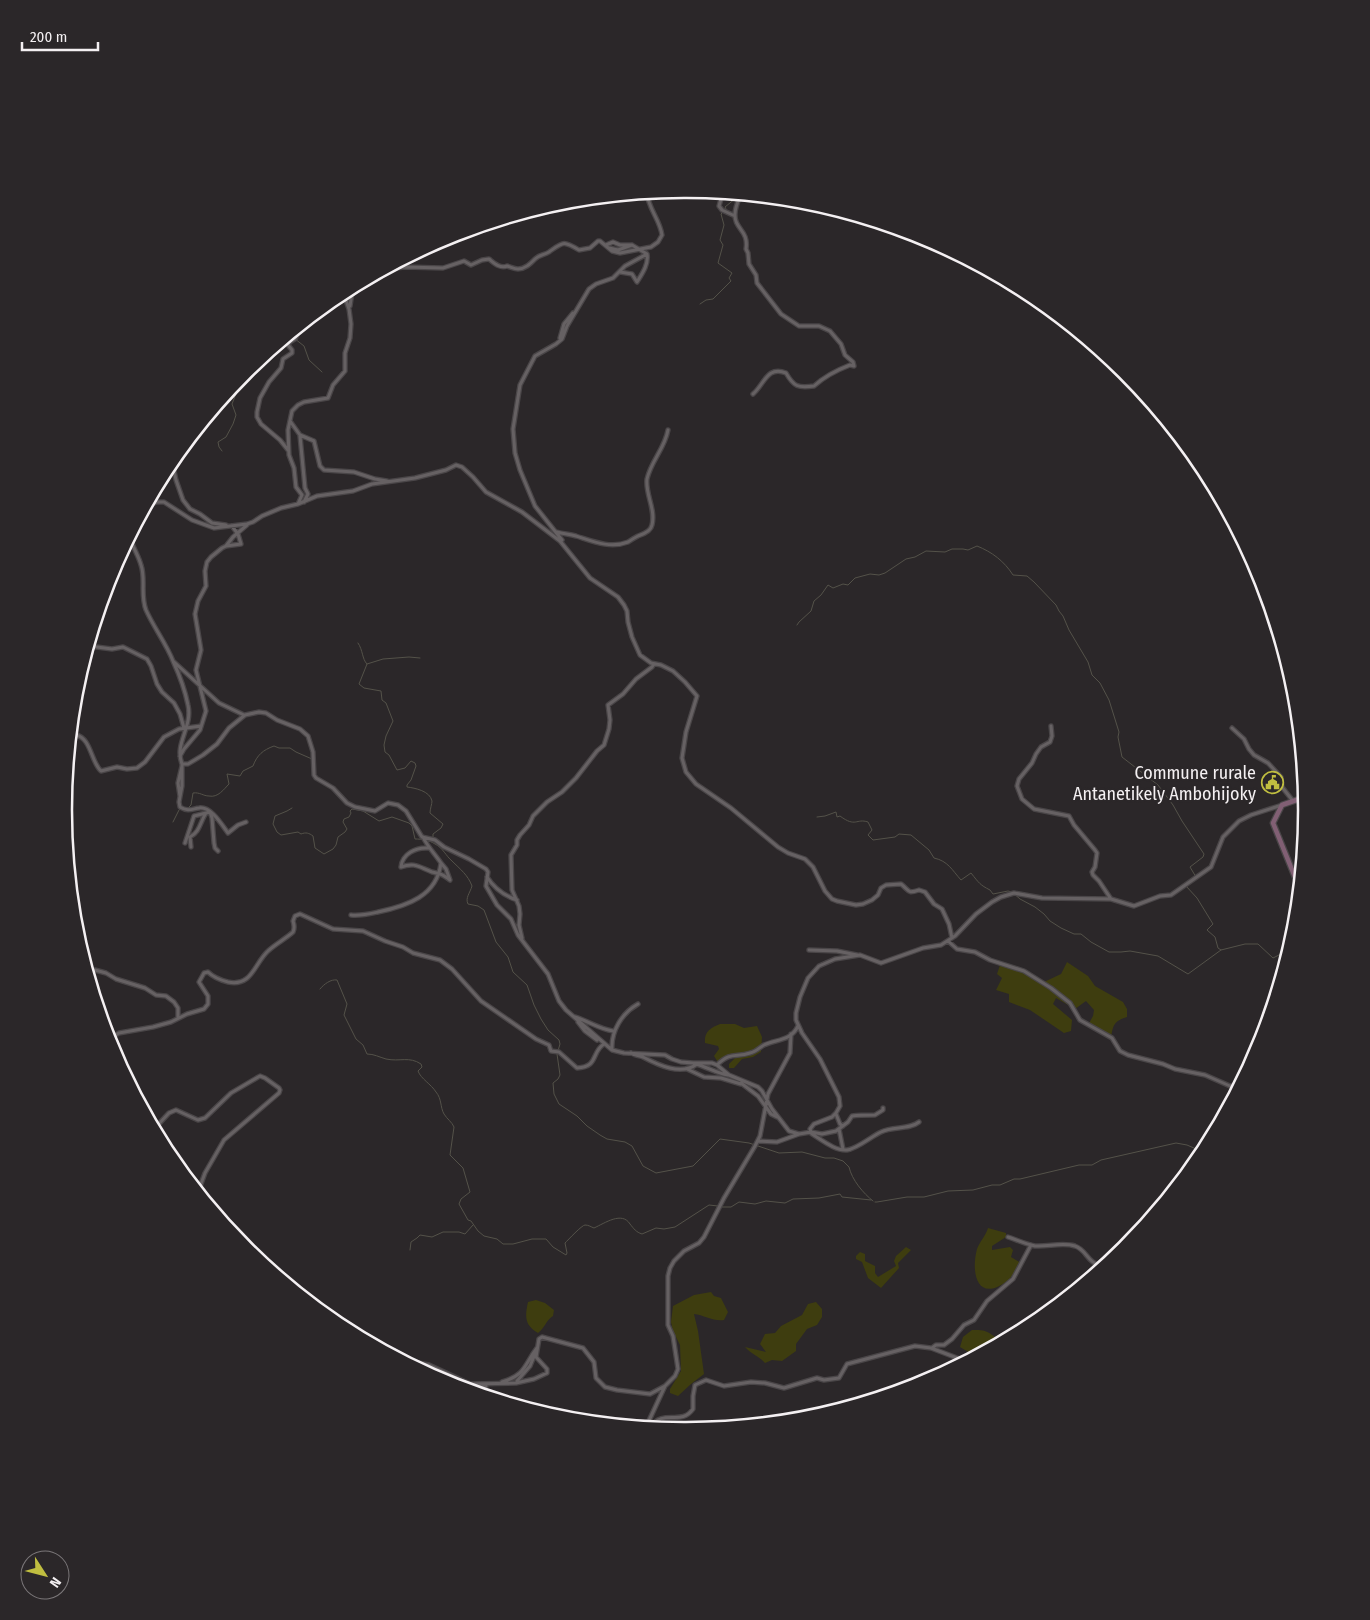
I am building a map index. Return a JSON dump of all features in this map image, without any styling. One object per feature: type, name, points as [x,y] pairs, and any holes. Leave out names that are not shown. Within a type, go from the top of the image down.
[{"type":"street","points":[[402,267],[443,268],[462,262],[471,265],[489,259],[499,266],[517,269],[528,265],[536,257],[562,243],[570,243],[579,250],[590,248],[598,241],[603,242],[612,251],[620,253],[641,249],[654,245],[662,236],[661,227],[647,199]]},
{"type":"street","points":[[721,199],[719,206],[722,210],[735,216]]},
{"type":"street","points":[[738,200],[735,216],[737,224],[746,235],[749,264],[756,275],[757,283],[781,314],[799,326],[819,326],[830,330],[842,344],[845,355],[853,362],[854,366],[850,365],[837,370],[821,379],[814,386],[805,387],[795,385],[789,380],[786,373],[777,371],[769,374],[760,388],[753,394]]},
{"type":"street","points":[[608,246],[613,242],[620,245],[628,244],[641,249],[647,254],[648,260],[637,282],[632,274],[619,273]]},
{"type":"street","points":[[608,246],[618,250],[632,245]]},
{"type":"street","points":[[647,254],[626,266],[613,278],[596,284],[589,289],[577,309],[564,324],[559,341],[535,356],[520,385],[513,429],[514,448],[524,481],[535,506],[590,578],[618,597],[624,605],[632,637],[643,659],[673,671],[697,696],[686,732],[682,758],[686,772],[696,784],[732,808],[778,847],[805,859],[813,867],[825,892],[832,899],[843,903],[861,905],[872,900],[878,895],[881,888],[886,885],[901,884],[907,891],[911,892],[920,890],[942,909],[949,924],[952,938]]},
{"type":"street","points":[[349,309],[351,297]]},
{"type":"street","points":[[298,504],[302,495],[296,486],[287,439],[292,411],[298,404],[328,398],[333,385],[345,372],[345,353],[349,343],[351,324],[346,300]]},
{"type":"street","points":[[288,451],[280,440],[261,424],[257,417],[257,412],[258,404],[268,382],[281,368],[283,359],[292,352],[288,345],[297,336]]},
{"type":"street","points":[[290,421],[300,435],[314,442],[320,466],[324,470],[354,472],[388,481]]},
{"type":"street","points":[[556,532],[577,536],[596,543],[616,544],[626,542],[648,531],[653,524],[653,517],[647,482],[651,466],[667,438],[668,430]]},
{"type":"street","points":[[300,435],[305,488],[308,494],[304,502]]},
{"type":"street","points":[[180,756],[196,737],[202,726],[206,711],[196,670],[201,650],[195,614],[198,601],[206,586],[208,562],[215,553],[226,546],[247,524],[281,508],[304,502],[317,496],[353,491],[372,484],[388,481],[415,478],[459,465],[474,477],[486,492],[522,512],[564,545]]},
{"type":"street","points":[[175,472],[180,492],[187,505],[212,523],[230,526],[237,533],[241,544],[226,546]]},
{"type":"street","points":[[156,502],[164,502],[192,520],[214,528],[247,524]]},
{"type":"street","points":[[132,547],[142,565],[143,600],[174,662],[188,706],[189,721],[181,742],[180,756],[182,765],[178,783],[181,808],[193,810],[200,808],[209,812],[217,817],[228,833],[238,825],[246,822]]},
{"type":"street","points":[[94,647],[112,649],[124,647],[147,659],[157,684],[162,692],[174,702],[186,729]]},
{"type":"street","points":[[174,662],[219,702],[245,715]]},
{"type":"street","points":[[523,941],[519,930],[520,914],[517,900],[512,890],[511,855],[520,835],[529,825],[533,816],[546,802],[562,792],[604,745],[610,720],[608,705],[623,694],[636,678],[654,664]]},
{"type":"street","points":[[182,765],[188,764],[217,744],[228,728],[245,715],[259,712],[300,729],[308,736],[313,752],[314,775],[333,788],[349,804],[375,811],[388,804],[398,805],[406,811],[424,838],[427,846],[430,848],[446,869],[450,880],[440,873],[414,864],[401,867],[403,858],[411,852],[422,848],[430,848]]},
{"type":"street","points":[[77,735],[82,737],[88,746],[98,770],[103,771],[117,767],[127,769],[140,766],[164,738],[179,729],[202,726]]},
{"type":"street","points":[[1051,726],[1052,736],[1050,742],[1041,747],[1032,763],[1019,779],[1017,786],[1019,794],[1034,809],[1068,816],[1097,853],[1093,876],[1099,881],[1111,899]]},
{"type":"street","points":[[1232,728],[1244,739],[1249,750],[1254,755],[1268,763],[1279,774],[1282,780],[1282,787],[1293,802]]},
{"type":"street","points":[[808,950],[837,951],[881,963],[902,954],[948,942],[976,914],[1001,897],[1013,893],[1042,898],[1111,899],[1134,906],[1175,893],[1212,867],[1220,843],[1239,821],[1251,815],[1298,800]]},
{"type":"street","points":[[1282,806],[1273,823],[1274,829],[1294,874]]},
{"type":"street","points":[[185,843],[194,816],[209,812]]},
{"type":"street","points":[[191,847],[190,837],[199,830],[209,812]]},
{"type":"street","points":[[209,812],[212,818],[214,844],[218,851]]},
{"type":"street","points":[[422,837],[435,840],[444,847],[486,869],[488,872],[486,886],[497,905],[511,919],[523,941],[548,974],[559,1001],[566,1010],[605,1045],[617,1052],[665,1055],[672,1059],[705,1067],[713,1072],[729,1075]]},
{"type":"street","points":[[351,915],[368,914],[411,903],[427,890],[440,873],[441,863]]},
{"type":"street","points":[[487,876],[490,882],[501,892],[517,900]]},
{"type":"street","points":[[116,1035],[153,1027],[204,1009],[208,1004],[208,996],[199,982],[204,973],[208,972],[218,980],[241,983],[250,976],[266,952],[293,931],[295,916],[300,914],[333,929],[363,931],[414,953],[440,960],[452,969],[481,1001],[536,1039],[549,1045],[551,1051],[556,1052],[577,1068],[583,1068],[593,1062],[599,1047],[605,1045]]},
{"type":"street","points":[[948,942],[957,949],[975,952],[990,960],[1024,971],[1070,1003],[1080,1020],[1108,1035],[1117,1047],[1128,1055],[1206,1075],[1231,1086]]},
{"type":"street","points":[[811,1132],[810,1129],[814,1124],[828,1120],[836,1113],[840,1106],[838,1097],[820,1059],[798,1026],[796,1020],[798,1006],[810,974],[825,962],[860,956]]},
{"type":"street","points":[[93,970],[106,973],[116,979],[145,988],[156,995],[166,996],[178,1008],[178,1018]]},
{"type":"street","points":[[612,1050],[611,1040],[613,1031],[630,1009],[638,1004]]},
{"type":"street","points":[[574,1017],[603,1030],[613,1031]]},
{"type":"street","points":[[717,1065],[723,1058],[751,1053],[765,1044],[783,1040],[796,1030],[798,1026]]},
{"type":"street","points":[[516,1383],[530,1366],[539,1339],[542,1337],[583,1348],[594,1362],[594,1372],[598,1382],[610,1389],[650,1394],[665,1386],[675,1376],[678,1369],[673,1336],[668,1325],[668,1276],[670,1268],[684,1251],[702,1241],[714,1221],[724,1198],[756,1144],[760,1136],[766,1100],[777,1075],[790,1053],[791,1034]]},
{"type":"street","points":[[631,1053],[634,1056],[642,1056],[660,1066],[686,1069],[705,1077],[721,1078],[741,1084]]},
{"type":"street","points":[[686,1069],[695,1066],[695,1064],[712,1063],[729,1075],[758,1087],[789,1131],[799,1134]]},
{"type":"street","points":[[159,1123],[169,1113],[176,1110],[198,1120],[205,1118],[231,1093],[260,1076],[279,1088],[279,1093],[224,1140],[205,1173],[201,1185]]},
{"type":"street","points":[[737,1079],[758,1096],[771,1114],[778,1117]]},
{"type":"street","points":[[756,1144],[777,1142],[811,1132],[822,1134],[841,1128],[852,1116],[875,1116],[883,1108]]},
{"type":"street","points":[[836,1113],[841,1128],[843,1149]]},
{"type":"street","points":[[811,1132],[838,1148],[848,1150],[883,1131],[914,1126],[919,1122]]},
{"type":"street","points":[[1008,1237],[1032,1245],[1074,1245],[1082,1250],[1090,1261],[1096,1264]]},
{"type":"street","points":[[931,1348],[949,1341],[964,1325],[974,1320],[991,1297],[1013,1279],[1032,1245]]},
{"type":"street","points":[[655,1421],[658,1418],[670,1416],[680,1418],[687,1415],[693,1409],[692,1396],[695,1385],[706,1380],[724,1386],[750,1382],[765,1383],[784,1388],[817,1378],[824,1380],[839,1378],[847,1364],[914,1346],[931,1348],[958,1358]]},
{"type":"street","points":[[479,1387],[516,1383],[534,1379],[547,1373],[545,1365],[537,1359],[537,1349]]},
{"type":"street","points":[[500,1384],[521,1373],[537,1349]]},
{"type":"street","points":[[426,1364],[438,1370]]},
{"type":"street","points":[[472,1384],[490,1385]]},
{"type":"street","points":[[651,1421],[665,1386]]},
{"type":"shaded area","points":[[1067,962],[1088,976],[1095,986],[1123,1002],[1127,1009],[1127,1017],[1115,1024],[1111,1038],[1088,1025],[1094,1010],[1086,1001],[1075,1009],[1056,998],[1053,1004],[1072,1020],[1071,1031],[1064,1033],[1030,1010],[1009,1002],[1009,994],[996,990],[1002,978],[997,974],[1000,965],[1017,966],[1034,979],[1044,982],[1061,974]]},
{"type":"shaded area","points":[[720,1024],[735,1024],[744,1028],[757,1026],[762,1037],[761,1052],[753,1057],[742,1059],[734,1068],[729,1068],[729,1064],[736,1057],[726,1058],[719,1064],[714,1056],[719,1049],[718,1046],[705,1043],[705,1039],[708,1031]]},
{"type":"shaded area","points":[[988,1228],[1006,1233],[1006,1237],[992,1246],[992,1250],[1010,1247],[1013,1250],[1011,1257],[1021,1263],[1006,1282],[996,1288],[988,1289],[982,1287],[978,1282],[975,1258],[977,1249]]},
{"type":"shaded area","points":[[906,1247],[911,1250],[898,1263],[899,1268],[881,1288],[868,1278],[862,1262],[856,1259],[860,1252],[865,1254],[865,1261],[875,1266],[875,1273],[878,1277],[896,1266],[894,1261],[896,1256]]},
{"type":"shaded area","points":[[711,1292],[714,1296],[721,1298],[728,1312],[724,1320],[694,1314],[704,1374],[678,1396],[670,1393],[670,1389],[681,1371],[680,1345],[671,1322],[673,1306],[694,1295]]},
{"type":"shaded area","points":[[536,1300],[545,1303],[554,1310],[553,1316],[538,1333],[530,1327],[526,1316],[528,1302]]},
{"type":"shaded area","points":[[816,1302],[822,1309],[822,1317],[817,1325],[807,1329],[796,1344],[796,1351],[782,1361],[772,1360],[765,1363],[745,1347],[766,1352],[760,1344],[765,1334],[775,1333],[781,1326],[802,1315],[808,1304]]},
{"type":"shaded area","points":[[972,1330],[979,1330],[996,1337],[969,1352],[960,1347],[963,1337]]},
{"type":"waterway","points":[[700,304],[706,300],[713,299],[731,281],[729,278],[732,273],[718,263],[723,245],[720,240],[724,225],[721,214],[726,209],[725,207],[734,200]]},
{"type":"waterway","points":[[294,338],[304,346],[309,360],[322,372]]},
{"type":"waterway","points":[[222,451],[218,442],[226,437],[233,424],[236,415],[232,404],[236,393]]},
{"type":"waterway","points":[[797,625],[811,611],[814,601],[828,585],[833,588],[843,584],[848,585],[855,578],[885,573],[906,559],[926,551],[968,550],[977,546],[993,554],[1006,565],[1013,575],[1027,576],[1034,582],[1056,605],[1063,616],[1088,662],[1092,675],[1100,683],[1109,700],[1119,732],[1118,737],[1122,757],[1158,785],[1204,854],[1203,857],[1190,867],[1196,877]]},
{"type":"waterway","points":[[358,643],[367,664],[359,684],[364,688],[381,691],[382,700],[386,703],[393,721],[386,736],[385,752],[389,755],[397,770],[405,768],[411,761],[415,763],[416,766],[407,787],[422,791],[431,798],[430,813],[443,824],[433,834],[433,837]]},
{"type":"waterway","points":[[367,664],[383,659],[420,658]]},
{"type":"waterway","points":[[185,808],[191,805],[193,793],[212,796],[223,791],[229,784],[227,774],[240,776],[243,771],[253,766],[261,753],[274,746],[290,748],[312,759]]},
{"type":"waterway","points":[[173,822],[181,808]]},
{"type":"waterway","points":[[292,808],[275,816],[273,824],[277,832],[281,835],[298,832],[310,834],[313,836],[315,848],[324,854],[333,849],[338,837],[347,829],[343,822],[344,819],[349,817],[352,809],[363,811],[379,821],[392,817],[409,823],[412,826],[415,839],[428,841],[440,848],[468,879],[472,886],[467,898],[468,904],[478,906],[484,910],[496,942],[508,957],[513,972],[527,985],[541,1019],[548,1030],[559,1040],[560,1044],[557,1054],[560,1075],[553,1083],[554,1094],[559,1104],[600,1135],[607,1139],[625,1142],[632,1146],[643,1166],[656,1173],[693,1166],[720,1139],[749,1143],[779,1153],[802,1152],[843,1161],[849,1167],[858,1186],[873,1201]]},
{"type":"waterway","points":[[817,817],[836,812],[837,817],[840,816],[845,820],[868,822],[872,830],[868,835],[873,840],[895,837],[899,834],[911,835],[929,850],[934,858],[943,861],[949,866],[961,880],[971,873],[993,894],[1012,892],[1035,907],[1061,928],[1074,934],[1081,934],[1109,952],[1130,951],[1158,956],[1188,974],[1221,950]]},
{"type":"waterway","points":[[1186,886],[1197,898],[1213,924],[1207,930],[1215,937],[1218,948],[1221,950],[1245,944],[1258,944],[1273,958],[1280,954]]},
{"type":"waterway","points":[[320,989],[328,982],[337,980],[347,1004],[344,1015],[356,1039],[363,1045],[367,1054],[391,1060],[412,1060],[421,1064],[422,1067],[418,1071],[419,1074],[438,1095],[444,1114],[454,1127],[450,1155],[463,1168],[470,1192],[461,1199],[459,1204],[468,1220],[484,1236],[497,1239],[503,1244],[513,1244],[532,1239],[546,1239],[553,1247],[566,1255],[565,1243],[585,1225],[594,1228],[613,1219],[623,1218],[642,1234],[656,1228],[675,1227],[709,1205],[718,1206]]},
{"type":"waterway","points":[[875,1202],[907,1197],[924,1197],[948,1191],[973,1190],[1000,1185],[1014,1179],[1079,1165],[1092,1165],[1101,1160],[1176,1143],[1195,1148]]},
{"type":"waterway","points":[[722,1207],[731,1207],[739,1202],[755,1204],[766,1201],[785,1203],[793,1199],[819,1198],[840,1194],[842,1197],[871,1200]]},
{"type":"waterway","points":[[410,1250],[411,1242],[420,1235],[432,1237],[443,1232],[465,1234],[473,1225]]},
{"type":"place","name":"Commune rurale Antanetikely Ambohijoky","points":[[1272,783]]}]
